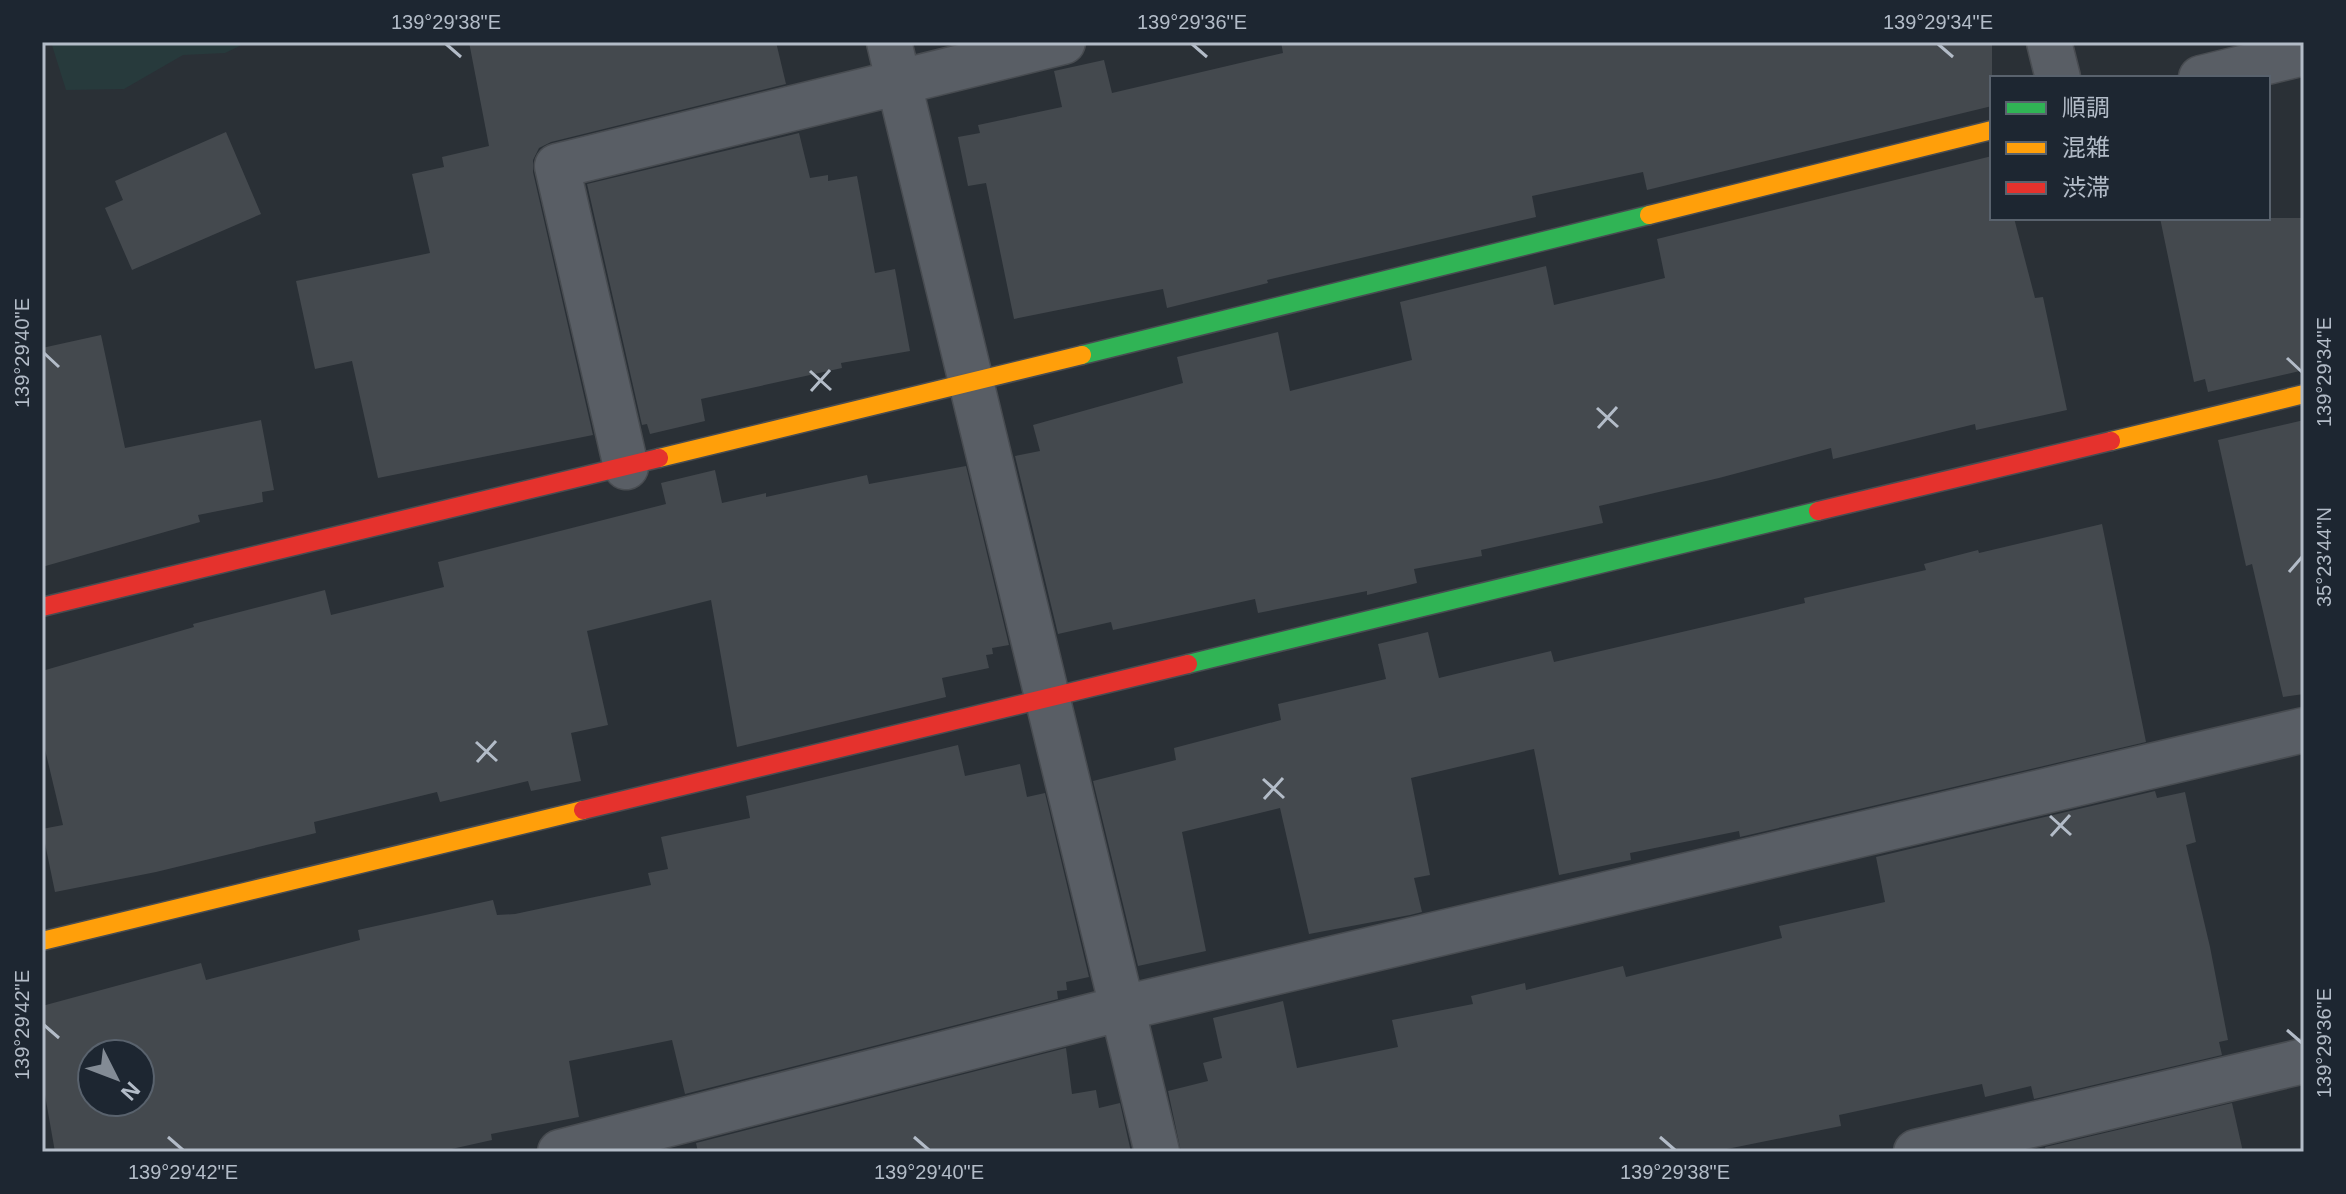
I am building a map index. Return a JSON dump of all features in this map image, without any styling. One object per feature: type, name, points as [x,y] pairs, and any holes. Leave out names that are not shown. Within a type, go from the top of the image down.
[{"type":"street","points":[[626,467],[557,166],[894,62],[1063,42]]},
{"type":"street","points":[[2049,42],[2058,76]]},
{"type":"street","points":[[2209,76],[2304,53]]},
{"type":"street","points":[[894,62],[1157,1152]]},
{"type":"street","points":[[42,607],[626,467],[1990,130]]},
{"type":"street","points":[[42,941],[2304,394]]},
{"type":"street","points":[[560,1152],[1123,1008],[2304,730]]},
{"type":"street","points":[[1916,1152],[2304,1061]]},
{"type":"shaded area","points":[[51,42],[248,42],[225,53],[183,55],[124,89],[66,90]]},
{"type":"building","points":[[469,42],[776,42],[786,84],[551,142],[539,148],[533,160],[533,172],[593,435],[378,478],[352,361],[315,369],[296,281],[430,253],[412,174],[444,167],[442,157],[489,146]]},
{"type":"building","points":[[1281,42],[1992,42],[1992,76],[1990,106],[1647,190],[1643,172],[1532,196],[1536,217],[1267,280],[1268,283],[1167,308],[1163,289],[1014,319],[986,183],[968,186],[958,137],[980,133],[978,125],[1062,107],[1054,71],[1104,60],[1112,93],[1283,53]]},
{"type":"building","points":[[226,132],[261,214],[132,270],[105,208],[123,200],[115,181]]},
{"type":"building","points":[[799,133],[810,178],[828,175],[828,181],[857,176],[875,273],[895,269],[910,351],[841,363],[842,368],[701,399],[705,421],[650,434],[647,424],[642,425],[587,184]]},
{"type":"building","points":[[1990,156],[1990,220],[2015,220],[2035,298],[2043,297],[2067,410],[1976,430],[1975,424],[1833,459],[1831,448],[1599,506],[1603,523],[1481,550],[1482,556],[1414,569],[1417,583],[1367,595],[1367,591],[1258,613],[1255,599],[1113,630],[1111,622],[1058,634],[1015,456],[1040,451],[1033,425],[1183,383],[1177,357],[1278,332],[1290,391],[1412,360],[1400,302],[1546,266],[1554,305],[1665,278],[1657,239]]},
{"type":"building","points":[[2304,218],[2304,370],[2208,392],[2205,379],[2194,382],[2160,220]]},
{"type":"building","points":[[101,335],[125,448],[261,420],[274,490],[262,492],[263,502],[198,515],[200,522],[42,567],[42,348]]},
{"type":"building","points":[[2304,420],[2304,694],[2283,697],[2252,564],[2246,566],[2218,440]]},
{"type":"building","points":[[966,466],[1009,645],[992,648],[993,654],[986,655],[989,668],[942,678],[946,697],[737,747],[711,600],[587,631],[608,725],[571,733],[581,781],[531,791],[528,781],[440,802],[437,792],[314,822],[316,833],[156,872],[55,892],[42,829],[63,825],[42,737],[42,671],[194,627],[193,624],[325,590],[331,615],[444,587],[438,562],[666,504],[661,483],[715,470],[722,503],[766,493],[766,497],[867,475],[869,484]]},
{"type":"building","points":[[2102,524],[2146,742],[1740,837],[1739,831],[1630,853],[1631,860],[1559,875],[1534,749],[1411,778],[1430,875],[1414,878],[1422,912],[1410,915],[1309,934],[1280,808],[1182,832],[1206,951],[1138,966],[1093,781],[1176,760],[1174,748],[1281,720],[1278,704],[1386,679],[1378,644],[1428,632],[1439,678],[1551,651],[1554,662],[1805,603],[1804,598],[1926,570],[1924,564],[1978,550],[1979,553]]},
{"type":"building","points":[[958,745],[965,776],[1020,764],[1027,797],[1045,793],[1089,977],[1066,982],[1067,990],[1057,991],[1058,999],[685,1094],[672,1040],[569,1061],[579,1117],[491,1134],[492,1140],[438,1152],[55,1152],[42,1078],[42,1006],[201,963],[206,980],[360,940],[358,930],[493,900],[497,915],[515,914],[651,885],[648,873],[668,869],[661,837],[750,818],[746,796]]},
{"type":"building","points":[[2155,791],[2157,798],[2185,792],[2196,842],[2186,845],[2228,1040],[2219,1042],[2222,1055],[2034,1099],[2031,1086],[1985,1097],[1982,1084],[1839,1115],[1841,1126],[1712,1152],[1181,1152],[1168,1091],[1208,1081],[1203,1063],[1222,1058],[1213,1018],[1283,1001],[1297,1068],[1398,1047],[1392,1020],[1473,1004],[1471,996],[1525,983],[1526,990],[1623,966],[1626,977],[1782,938],[1779,926],[1885,902],[1876,857]]},
{"type":"building","points":[[1066,1048],[1072,1094],[1096,1090],[1099,1108],[1120,1103],[1131,1152],[698,1152],[696,1143]]},
{"type":"building","points":[[2232,1103],[2243,1152],[2046,1152],[2045,1147]]},
{"type":"traffic: fast","points":[[1082,355],[1649,215]]},
{"type":"traffic: fast","points":[[1188,664],[1818,511]]},
{"type":"traffic: slow","points":[[1649,215],[1990,130]]},
{"type":"traffic: slow","points":[[659,458],[1082,355]]},
{"type":"traffic: slow","points":[[2111,441],[2304,394]]},
{"type":"traffic: slow","points":[[42,941],[583,810]]},
{"type":"traffic: jam","points":[[1818,511],[2111,441]]},
{"type":"traffic: jam","points":[[42,607],[659,458]]},
{"type":"traffic: jam","points":[[583,810],[1188,664]]}]
